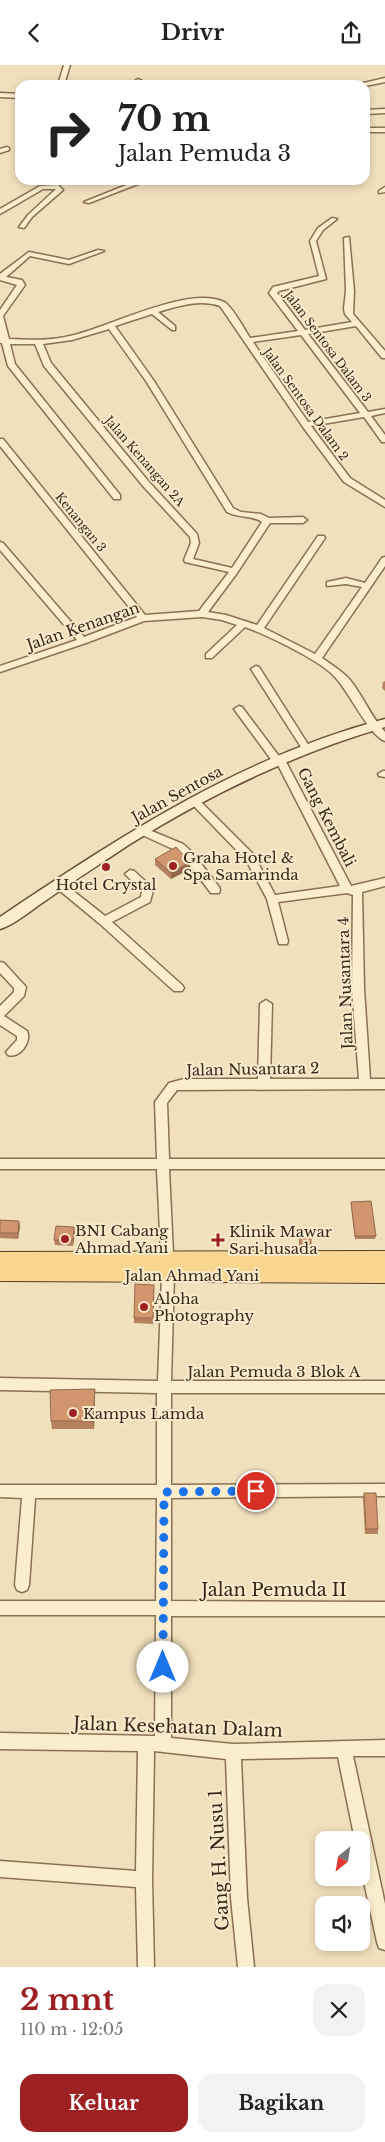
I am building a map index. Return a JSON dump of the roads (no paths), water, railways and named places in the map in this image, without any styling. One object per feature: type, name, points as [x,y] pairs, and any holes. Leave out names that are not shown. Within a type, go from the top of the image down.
[{"type":"main road","name":"Jalan Ahmad Yani","points":[[0,1273],[385,1259]]},
{"type":"main road","name":"Jalan Ahmad Yani","points":[[0,1260],[385,1275]]},
{"type":"street","points":[[62,80],[67,65]]},
{"type":"street","points":[[370,83],[385,80]]},
{"type":"street","points":[[372,90],[385,87]]},
{"type":"street","points":[[0,95],[15,96]]},
{"type":"street","points":[[370,112],[385,111]]},
{"type":"street","points":[[370,131],[385,130]]},
{"type":"street","points":[[87,202],[132,185]]},
{"type":"street","points":[[0,212],[42,187],[58,187],[60,190],[30,216],[22,227]]},
{"type":"street","name":"Jalan Sentosa Dalam 3","points":[[334,219],[320,229],[313,241],[323,277],[276,289],[273,293],[304,331],[385,440]]},
{"type":"street","points":[[347,238],[350,291],[348,309],[356,324],[382,347],[385,356]]},
{"type":"street","points":[[0,278],[29,255],[69,262],[100,251]]},
{"type":"street","points":[[0,278],[19,282],[21,285],[0,316],[2,341],[11,364],[117,497]]},
{"type":"street","name":"Jalan Sentosa Dalam 2","points":[[153,311],[205,300],[216,300],[223,304],[306,425],[347,480],[385,504]]},
{"type":"street","points":[[2,341],[38,342],[79,336],[153,311],[172,328]]},
{"type":"street","points":[[248,341],[356,324]]},
{"type":"street","points":[[111,326],[150,381],[230,510],[242,515],[260,515],[267,521],[303,520]]},
{"type":"street","name":"Jalan Kenangan 2A","points":[[38,342],[47,364],[146,484],[194,536],[194,543],[188,560],[234,571]]},
{"type":"street","points":[[306,425],[385,411]]},
{"type":"street","name":"Kenangan 3","points":[[0,441],[143,618]]},
{"type":"street","points":[[202,614],[234,571],[267,521]]},
{"type":"street","points":[[259,629],[321,538]]},
{"type":"street","points":[[0,545],[83,641]]},
{"type":"street","points":[[318,659],[385,561]]},
{"type":"street","points":[[330,584],[346,581],[368,586]]},
{"type":"street","name":"Jalan Kenangan","points":[[0,669],[83,641],[143,618],[202,614],[223,617],[259,629],[318,659],[335,671],[347,683],[379,724],[385,738]]},
{"type":"street","points":[[210,656],[244,623]]},
{"type":"street","points":[[0,662],[50,647],[59,649]]},
{"type":"street","points":[[256,669],[306,749]]},
{"type":"street","name":"Gang Kembali","points":[[240,709],[278,759],[350,890]]},
{"type":"street","name":"Jalan Sentosa","points":[[0,924],[142,831],[194,801],[278,759],[379,724]]},
{"type":"street","points":[[194,801],[250,858],[272,899],[282,941]]},
{"type":"street","points":[[142,831],[179,847],[188,855],[215,890]]},
{"type":"street","points":[[104,921],[146,899],[148,890],[130,874]]},
{"type":"street","points":[[272,899],[350,890],[385,882]]},
{"type":"street","points":[[58,885],[104,921],[178,988]]},
{"type":"street","name":"Jalan Nusantara 4","points":[[350,890],[358,894],[358,989],[365,1084]]},
{"type":"street","points":[[0,966],[20,987],[20,993],[0,1013]]},
{"type":"street","points":[[264,1083],[266,1004]]},
{"type":"street","points":[[0,1019],[23,1034],[23,1041],[12,1052]]},
{"type":"street","name":"Jalan Nusantara 2","points":[[163,1745],[164,1387],[167,1267],[161,1102],[173,1087],[184,1084],[385,1084]]},
{"type":"street","points":[[0,1164],[385,1164]]},
{"type":"street","name":"Jalan Pemuda 3 Blok A","points":[[0,1384],[164,1387],[385,1387]]},
{"type":"street","points":[[0,1491],[385,1490]]},
{"type":"street","points":[[22,1585],[28,1491]]},
{"type":"street","name":"Jalan Pemuda II","points":[[0,1608],[385,1609]]},
{"type":"street","name":"Jalan Kesehatan Dalam","points":[[0,1741],[146,1743],[233,1751],[385,1748]]},
{"type":"street","points":[[146,1743],[144,1880],[146,1967]]},
{"type":"street","points":[[344,1749],[385,1942]]},
{"type":"street","name":"Gang H. Nusu 1","points":[[233,1751],[239,1898],[246,1967]]},
{"type":"street","points":[[0,1869],[144,1880]]},
{"type":"place","name":"Graha Hotel & Spa Samarinda","points":[[173,866]]},
{"type":"place","name":"Hotel Crystal","points":[[106,867]]},
{"type":"place","name":"BNI Cabang Ahmad Yani","points":[[65,1239]]},
{"type":"place","name":"Klinik Mawar Sari husada","points":[[218,1240]]},
{"type":"place","name":"Aloha Photography","points":[[144,1307]]},
{"type":"place","name":"Kampus Lamda","points":[[73,1413]]}]
